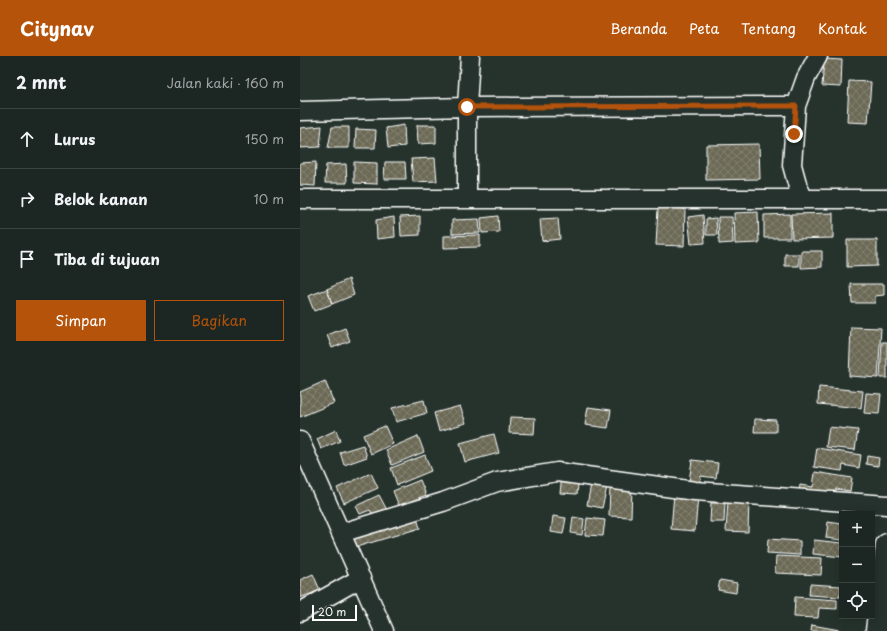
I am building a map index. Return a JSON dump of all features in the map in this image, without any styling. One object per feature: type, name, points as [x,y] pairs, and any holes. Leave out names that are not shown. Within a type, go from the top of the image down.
[{"type":"main road","points":[[877,631],[887,545]]},
{"type":"street","points":[[467,199],[467,107],[470,56]]},
{"type":"street","points":[[804,200],[798,187],[792,165],[796,106],[806,78],[818,56]]},
{"type":"street","points":[[300,111],[467,107],[796,106]]},
{"type":"street","points":[[300,198],[887,200]]},
{"type":"street","points":[[300,441],[384,631]]},
{"type":"street","points":[[341,533],[443,502],[497,482],[557,472],[695,491],[887,505]]},
{"type":"street","points":[[300,612],[361,578]]},
{"type":"building","points":[[824,59],[842,60],[841,87],[822,86]]},
{"type":"building","points":[[849,81],[871,82],[868,123],[847,122]]},
{"type":"building","points":[[404,125],[405,146],[388,148],[386,128]]},
{"type":"building","points":[[417,125],[436,125],[436,143],[418,144]]},
{"type":"building","points":[[322,126],[320,147],[300,148],[300,128]]},
{"type":"building","points":[[332,127],[349,127],[349,148],[328,148]]},
{"type":"building","points":[[356,129],[376,130],[375,148],[355,148]]},
{"type":"building","points":[[759,144],[760,179],[706,180],[706,145]]},
{"type":"building","points":[[435,158],[437,181],[413,182],[411,159]]},
{"type":"building","points":[[316,162],[315,186],[300,185],[300,163]]},
{"type":"building","points":[[354,162],[377,163],[377,184],[354,183]]},
{"type":"building","points":[[385,162],[405,162],[406,179],[384,179]]},
{"type":"building","points":[[346,164],[347,183],[325,183],[326,165]]},
{"type":"building","points":[[658,208],[685,209],[684,246],[656,245]]},
{"type":"building","points":[[758,212],[759,243],[735,244],[734,213]]},
{"type":"building","points":[[833,213],[833,238],[792,239],[791,214]]},
{"type":"building","points":[[790,214],[790,238],[764,238],[764,215]]},
{"type":"building","points":[[703,215],[705,243],[691,244],[688,217]]},
{"type":"building","points":[[420,216],[420,235],[401,236],[400,217]]},
{"type":"building","points":[[498,216],[499,232],[482,233],[481,218]]},
{"type":"building","points":[[394,217],[395,237],[377,239],[376,220]]},
{"type":"building","points":[[718,217],[732,217],[733,243],[719,244]]},
{"type":"building","points":[[558,218],[560,239],[542,241],[540,219]]},
{"type":"building","points":[[716,218],[717,235],[706,235],[706,219]]},
{"type":"building","points":[[479,219],[480,233],[452,234],[452,220]]},
{"type":"building","points":[[480,235],[480,247],[444,248],[444,236]]},
{"type":"building","points":[[847,240],[877,240],[877,266],[847,267]]},
{"type":"building","points":[[801,251],[822,251],[822,267],[801,268]]},
{"type":"building","points":[[785,254],[799,254],[799,266],[785,266]]},
{"type":"building","points":[[349,279],[354,295],[332,304],[327,289]]},
{"type":"building","points":[[851,284],[884,284],[884,295],[875,296],[875,303],[852,303]]},
{"type":"building","points":[[327,289],[332,304],[314,311],[308,296]]},
{"type":"building","points":[[851,327],[881,328],[878,378],[849,376]]},
{"type":"building","points":[[345,328],[350,341],[332,348],[327,335]]},
{"type":"building","points":[[882,342],[887,342],[887,378],[880,378]]},
{"type":"building","points":[[325,381],[334,403],[300,417],[300,392]]},
{"type":"building","points":[[819,387],[863,391],[861,408],[818,404]]},
{"type":"building","points":[[866,393],[881,394],[879,414],[864,413]]},
{"type":"building","points":[[424,400],[427,413],[396,422],[392,408]]},
{"type":"building","points":[[460,406],[466,423],[439,431],[434,413]]},
{"type":"building","points":[[588,407],[611,410],[608,428],[585,425]]},
{"type":"building","points":[[510,417],[535,418],[534,434],[509,433]]},
{"type":"building","points":[[755,419],[776,420],[776,432],[754,432]]},
{"type":"building","points":[[385,426],[393,444],[371,454],[363,435]]},
{"type":"building","points":[[829,427],[858,430],[855,450],[826,447]]},
{"type":"building","points":[[336,430],[340,441],[321,449],[317,439]]},
{"type":"building","points":[[494,434],[499,453],[465,462],[460,443]]},
{"type":"building","points":[[418,436],[424,452],[392,465],[386,450]]},
{"type":"building","points":[[363,445],[367,457],[344,465],[340,452]]},
{"type":"building","points":[[817,448],[861,455],[859,468],[843,465],[842,471],[814,467]]},
{"type":"building","points":[[425,455],[431,471],[397,485],[391,468]]},
{"type":"building","points":[[867,456],[879,458],[878,466],[866,464]]},
{"type":"building","points":[[692,460],[718,463],[716,478],[701,476],[700,483],[689,482]]},
{"type":"building","points":[[815,472],[852,478],[850,491],[836,489],[836,494],[799,492],[800,485],[813,487]]},
{"type":"building","points":[[371,473],[378,488],[344,503],[337,488]]},
{"type":"building","points":[[562,475],[579,476],[577,494],[560,493]]},
{"type":"building","points":[[420,480],[426,495],[399,506],[393,491]]},
{"type":"building","points":[[591,484],[607,487],[602,508],[587,505]]},
{"type":"building","points":[[610,487],[632,488],[631,517],[609,516]]},
{"type":"building","points":[[674,494],[698,496],[695,531],[671,529]]},
{"type":"building","points":[[379,495],[387,510],[374,517],[370,510],[360,514],[356,506]]},
{"type":"building","points":[[728,501],[749,502],[748,532],[726,531]]},
{"type":"building","points":[[711,503],[725,503],[724,522],[710,522]]},
{"type":"building","points":[[415,512],[420,528],[353,548],[349,533]]},
{"type":"building","points":[[553,516],[566,518],[563,534],[551,532]]},
{"type":"building","points":[[573,517],[584,519],[582,535],[571,533]]},
{"type":"building","points":[[587,518],[605,520],[603,536],[585,535]]},
{"type":"building","points":[[828,522],[839,524],[839,540],[826,538]]},
{"type":"building","points":[[768,539],[800,541],[800,555],[767,553]]},
{"type":"building","points":[[814,540],[839,543],[839,557],[813,554]]},
{"type":"building","points":[[776,556],[822,558],[821,575],[775,573]]},
{"type":"building","points":[[313,574],[320,590],[300,598],[300,580]]},
{"type":"building","points":[[720,580],[737,583],[736,593],[718,590]]},
{"type":"building","points":[[810,584],[839,586],[839,597],[809,595]]},
{"type":"building","points":[[795,597],[837,600],[837,609],[819,608],[818,618],[794,617]]},
{"type":"building","points":[[812,625],[845,631],[811,631]]},
{"type":"route","points":[[467,107],[796,106],[794,134]]}]
